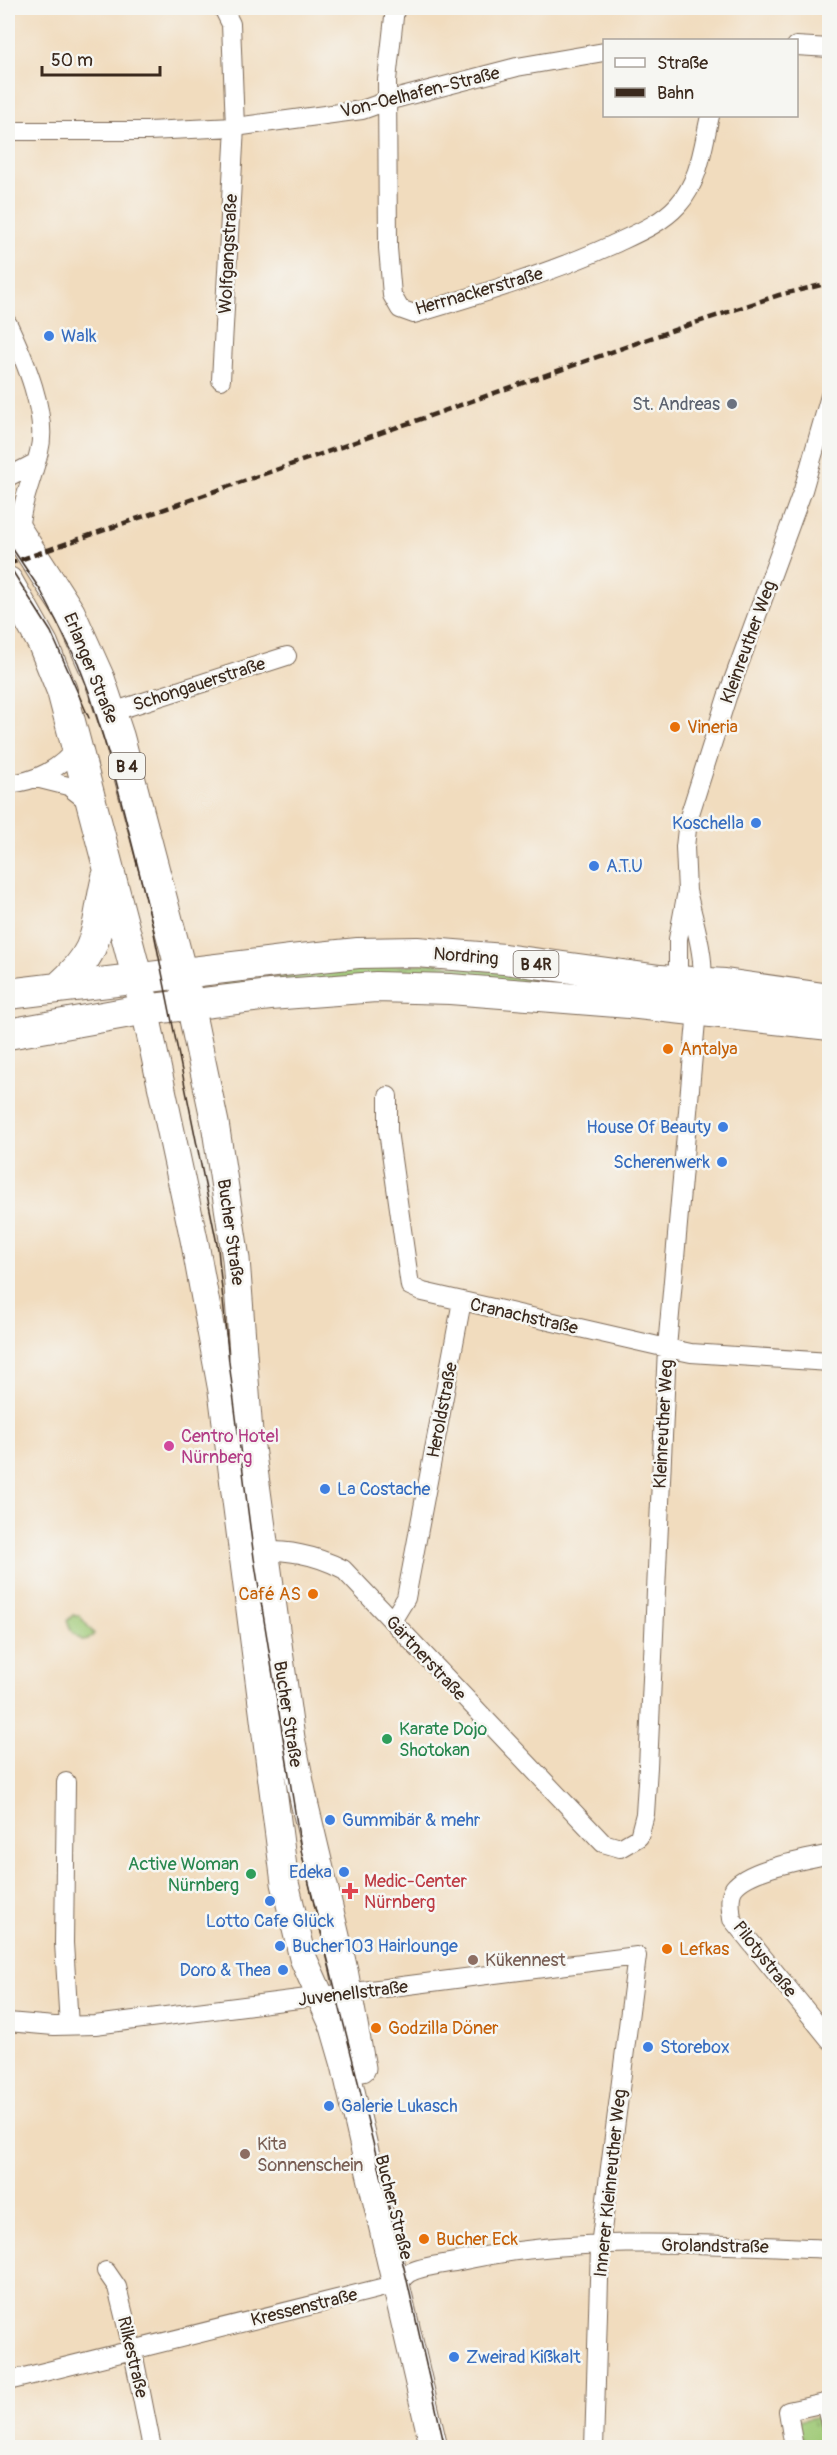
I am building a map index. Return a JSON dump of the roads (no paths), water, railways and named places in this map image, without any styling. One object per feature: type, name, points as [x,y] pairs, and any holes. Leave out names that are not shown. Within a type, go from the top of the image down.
[{"type":"main road","name":"Erlanger Straße","points":[[13,526],[76,626],[112,712],[181,972]]},
{"type":"main road","name":"Erlanger Straße","points":[[8,582],[30,617],[62,691],[145,1010]]},
{"type":"main road","points":[[59,987],[78,969],[92,948],[110,869]]},
{"type":"main road","name":"Nordring","points":[[137,977],[358,953],[417,952],[504,959],[693,991],[830,1025]]},
{"type":"main road","name":"Bucher Straße","points":[[181,972],[213,1114],[236,1259],[244,1338],[254,1551],[284,1877],[303,1959],[334,2027],[343,2056],[449,2448]]},
{"type":"main road","name":"B 4R","points":[[8,994],[137,977]]},
{"type":"main road","name":"Nordring","points":[[145,1010],[345,989],[402,987],[523,994],[693,991],[830,999]]},
{"type":"main road","name":"Bucher Straße","points":[[145,1010],[209,1311],[222,1391],[292,1745],[349,1994],[434,2448]]},
{"type":"main road","name":"B 4R","points":[[8,1034],[145,1010]]},
{"type":"street","points":[[223,8],[231,24],[235,127]]},
{"type":"street","name":"Herrnackerstraße","points":[[395,8],[387,101],[388,248],[392,295],[400,309],[414,314],[506,286],[577,261],[640,232],[664,218],[679,204],[693,179],[710,117]]},
{"type":"street","points":[[798,46],[830,48]]},
{"type":"street","name":"Von-Oelhafen-Straße","points":[[8,131],[235,127],[362,110],[387,101],[517,68],[603,52]]},
{"type":"street","name":"Wolfgangstraße","points":[[221,380],[235,127]]},
{"type":"street","points":[[8,324],[31,378],[41,426],[41,442],[22,507],[13,526]]},
{"type":"street","name":"Kleinreuther Weg","points":[[639,1837],[645,1814],[648,1767],[667,1348],[693,991],[702,952],[687,891],[685,847],[688,820],[727,697],[826,424],[830,396]]},
{"type":"street","points":[[8,477],[35,463]]},
{"type":"street","name":"Schongauerstraße","points":[[112,712],[287,656]]},
{"type":"street","points":[[8,784],[36,778],[60,765],[70,757],[77,746]]},
{"type":"street","points":[[36,778],[68,786],[93,806]]},
{"type":"street","name":"Kleinreuther Weg","points":[[687,891],[678,939],[693,991]]},
{"type":"street","name":"Cranachstraße","points":[[388,1096],[388,1131],[410,1286],[423,1292],[691,1353],[830,1362]]},
{"type":"street","name":"Heroldstraße","points":[[392,1622],[406,1598],[462,1301]]},
{"type":"street","name":"Gärtnerstraße","points":[[254,1551],[301,1553],[325,1560],[343,1569],[603,1843],[620,1848],[639,1837]]},
{"type":"street","points":[[66,1782],[64,1943],[69,2026]]},
{"type":"street","name":"Pilotystraße","points":[[830,1854],[749,1876],[734,1888],[730,1902],[732,1920],[830,2040]]},
{"type":"street","name":"Juvenellstraße","points":[[8,2022],[69,2026],[118,2023],[637,1956]]},
{"type":"street","name":"Innerer Kleinreuther Weg","points":[[594,2448],[600,2246],[637,1956]]},
{"type":"street","name":"Grolandstraße","points":[[600,2246],[699,2245],[830,2249]]},
{"type":"street","name":"Kressenstraße","points":[[8,2381],[133,2352],[149,2344],[478,2257],[524,2250],[600,2246]]},
{"type":"street","name":"Rilkestraße","points":[[106,2271],[117,2287],[133,2352],[152,2448]]},
{"type":"street","points":[[794,2448],[788,2411],[825,2403],[830,2424]]},
{"type":"tram line","points":[[8,542],[41,591],[78,663],[89,692],[112,765],[152,923],[218,1249],[229,1362],[254,1558],[302,1855],[406,2276],[445,2448]]},
{"type":"tram line","points":[[8,564],[51,632],[89,718]]},
{"type":"railway","points":[[8,564],[671,331],[779,295],[830,283]]},
{"type":"place","name":"Walk","points":[[49,336]]},
{"type":"place","name":"St. Andreas","points":[[732,404]]},
{"type":"place","name":"Vineria","points":[[675,727]]},
{"type":"place","name":"Koschella","points":[[756,823]]},
{"type":"place","name":"A.T.U","points":[[594,866]]},
{"type":"place","name":"Antalya","points":[[668,1049]]},
{"type":"place","name":"House Of Beauty","points":[[723,1127]]},
{"type":"place","name":"Scherenwerk","points":[[722,1162]]},
{"type":"place","name":"Centro Hotel Nürnberg","points":[[169,1446]]},
{"type":"place","name":"La Costache","points":[[325,1489]]},
{"type":"place","name":"Café AS","points":[[313,1594]]},
{"type":"place","name":"Karate Dojo Shotokan","points":[[387,1739]]},
{"type":"place","name":"Gummibär & mehr","points":[[330,1820]]},
{"type":"place","name":"Edeka","points":[[344,1872]]},
{"type":"place","name":"Active Woman Nürnberg","points":[[251,1874]]},
{"type":"place","name":"Medic-Center Nürnberg","points":[[350,1891]]},
{"type":"place","name":"Lotto Cafe Glück","points":[[270,1901]]},
{"type":"place","name":"Bucher103 Hairlounge","points":[[280,1946]]},
{"type":"place","name":"Lefkas","points":[[667,1949]]},
{"type":"place","name":"Kükennest","points":[[473,1960]]},
{"type":"place","name":"Doro & Thea","points":[[283,1970]]},
{"type":"place","name":"Godzilla Döner","points":[[376,2028]]},
{"type":"place","name":"Storebox","points":[[648,2047]]},
{"type":"place","name":"Galerie Lukasch","points":[[329,2106]]},
{"type":"place","name":"Kita Sonnenschein","points":[[245,2154]]},
{"type":"place","name":"Bucher Eck","points":[[424,2239]]},
{"type":"place","name":"Zweirad Kißkalt","points":[[454,2357]]}]
